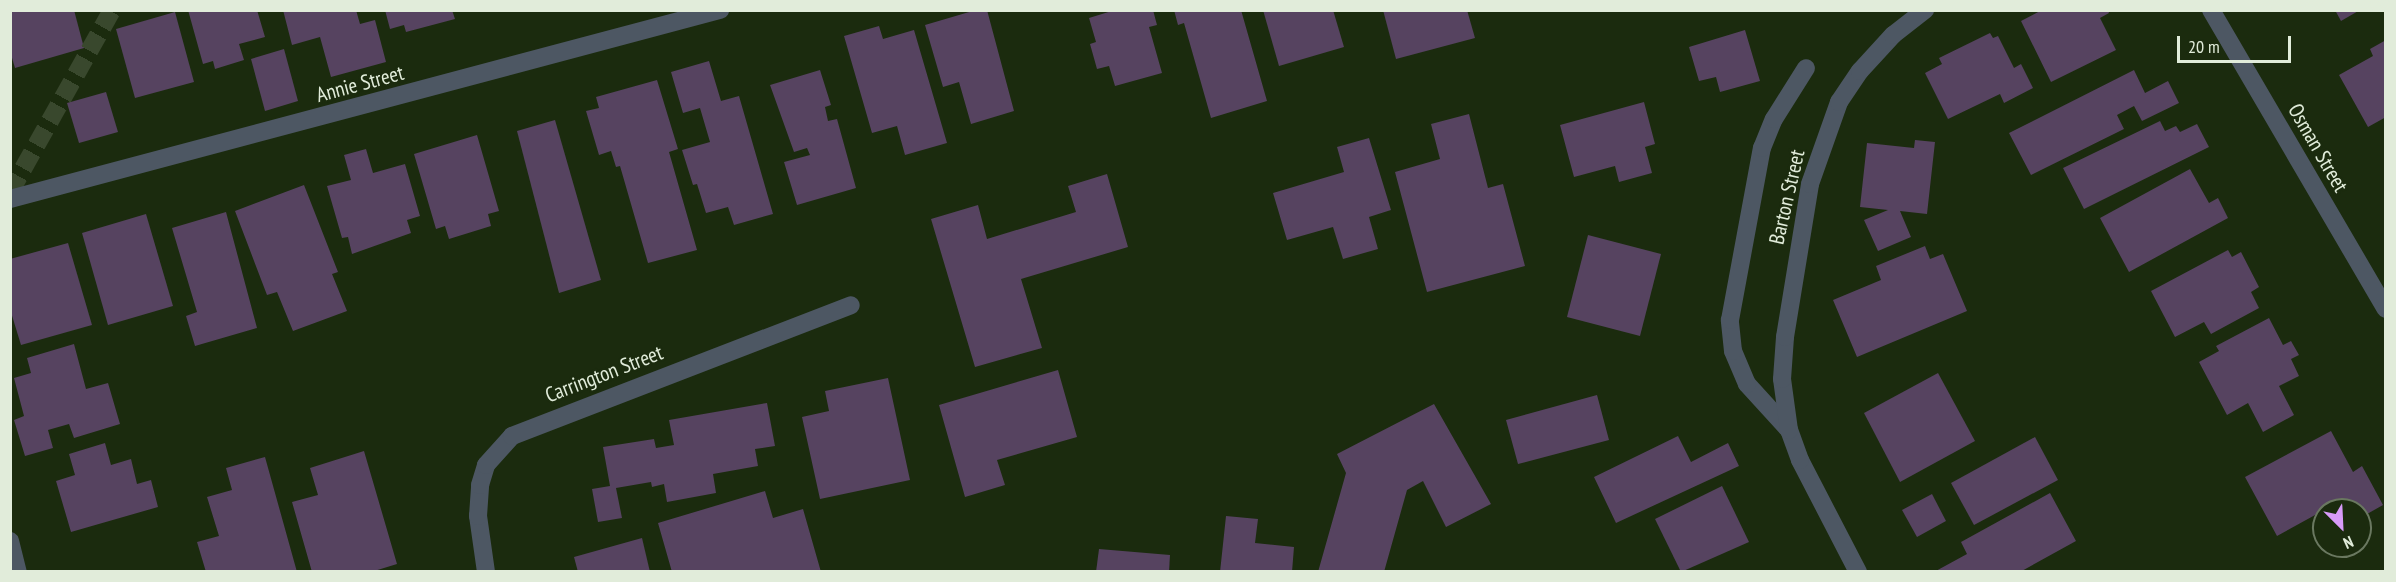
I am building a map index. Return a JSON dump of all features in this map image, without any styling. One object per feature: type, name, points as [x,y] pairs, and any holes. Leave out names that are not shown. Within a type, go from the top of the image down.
[{"type":"street","name":"Annie Street","points":[[10,199],[720,10]]},
{"type":"street","name":"Barton Street","points":[[1858,572],[1800,460],[1789,430],[1782,379],[1786,325],[1806,207],[1824,141],[1839,102],[1860,70],[1893,35],[1924,10]]},
{"type":"street","name":"Osman Street","points":[[2211,10],[2385,309]]},
{"type":"street","name":"Barton Street","points":[[1789,430],[1747,384],[1733,351],[1730,320],[1762,148],[1774,119],[1806,68]]},
{"type":"street","name":"Carrington Street","points":[[486,572],[478,516],[480,485],[486,465],[512,436],[851,305]]},
{"type":"street","points":[[10,541],[18,572]]},
{"type":"building","points":[[10,10],[74,10],[84,48],[15,68],[10,51]]},
{"type":"building","points":[[188,10],[257,10],[265,37],[239,44],[244,60],[215,69],[213,61],[203,64]]},
{"type":"building","points":[[283,10],[356,10],[360,24],[375,20],[386,62],[331,77],[320,37],[292,45]]},
{"type":"building","points":[[385,10],[452,10],[455,19],[406,32],[404,25],[390,29]]},
{"type":"building","points":[[976,10],[987,10],[1014,111],[971,124],[959,82],[943,87],[925,25]]},
{"type":"building","points":[[1115,10],[1153,10],[1157,25],[1149,27],[1162,73],[1115,86],[1109,66],[1097,69],[1090,44],[1096,42],[1089,18]]},
{"type":"building","points":[[1174,10],[1241,10],[1267,101],[1211,118],[1184,23],[1178,25]]},
{"type":"building","points":[[1263,10],[1333,10],[1344,47],[1279,66]]},
{"type":"building","points":[[1383,10],[1467,10],[1475,38],[1396,59]]},
{"type":"building","points":[[2042,10],[2108,10],[2109,13],[2100,18],[2116,50],[2051,82],[2021,21]]},
{"type":"building","points":[[2335,10],[2360,10],[2341,21]]},
{"type":"building","points":[[175,12],[194,82],[135,98],[116,29]]},
{"type":"building","points":[[879,26],[883,39],[914,30],[947,143],[905,155],[897,126],[872,133],[844,36]]},
{"type":"building","points":[[1745,30],[1760,81],[1720,92],[1716,77],[1699,81],[1689,47]]},
{"type":"building","points":[[1990,33],[1993,38],[1998,36],[2014,68],[2021,64],[2033,88],[2004,103],[2000,94],[1948,119],[1925,73],[1942,64],[1939,58]]},
{"type":"building","points":[[2386,40],[2386,117],[2368,127],[2339,75],[2373,56],[2370,49]]},
{"type":"building","points":[[284,49],[298,101],[265,111],[251,59]]},
{"type":"building","points":[[709,61],[721,101],[739,96],[773,214],[734,225],[728,207],[706,213],[697,184],[693,185],[682,150],[710,142],[700,108],[683,113],[671,72]]},
{"type":"building","points":[[820,70],[831,105],[825,107],[828,121],[837,119],[856,188],[797,205],[784,162],[810,155],[807,148],[794,152],[770,85]]},
{"type":"building","points":[[2134,70],[2145,93],[2168,81],[2179,103],[2142,121],[2134,106],[2117,115],[2124,129],[2031,175],[2009,133]]},
{"type":"building","points":[[657,80],[678,149],[669,152],[697,250],[648,263],[620,166],[616,167],[611,151],[599,155],[586,111],[599,108],[596,97]]},
{"type":"building","points":[[106,92],[118,132],[79,143],[67,103]]},
{"type":"building","points":[[1644,102],[1655,144],[1645,147],[1652,173],[1619,182],[1615,166],[1574,177],[1560,125]]},
{"type":"building","points":[[1469,114],[1488,188],[1503,184],[1525,266],[1427,292],[1395,172],[1440,159],[1431,124]]},
{"type":"building","points":[[555,120],[601,280],[559,293],[517,131]]},
{"type":"building","points":[[2160,121],[2165,131],[2176,126],[2180,132],[2197,124],[2209,147],[2084,209],[2063,168]]},
{"type":"building","points":[[477,135],[499,211],[488,214],[491,226],[449,239],[445,226],[436,229],[414,154]]},
{"type":"building","points":[[1369,138],[1391,210],[1369,217],[1378,249],[1343,259],[1333,227],[1287,240],[1273,193],[1344,172],[1337,147]]},
{"type":"building","points":[[1915,140],[1935,142],[1927,214],[1900,211],[1911,237],[1878,251],[1864,220],[1888,210],[1860,207],[1867,143],[1914,148]]},
{"type":"building","points":[[366,149],[373,173],[405,164],[420,216],[407,220],[411,233],[352,254],[348,237],[342,238],[327,186],[351,180],[344,155]]},
{"type":"building","points":[[2190,169],[2209,203],[2218,198],[2228,218],[2129,272],[2100,218]]},
{"type":"building","points":[[1107,174],[1128,247],[1021,279],[1042,348],[975,367],[931,219],[978,205],[987,239],[1076,212],[1068,186]]},
{"type":"building","points":[[304,185],[338,272],[332,274],[347,311],[293,331],[277,292],[267,295],[235,211]]},
{"type":"building","points":[[226,212],[257,328],[195,346],[186,316],[197,312],[172,228]]},
{"type":"building","points":[[146,214],[173,306],[108,325],[82,233]]},
{"type":"building","points":[[1588,235],[1661,254],[1640,336],[1567,317]]},
{"type":"building","points":[[68,243],[92,325],[21,345],[10,309],[10,259]]},
{"type":"building","points":[[1925,246],[1930,259],[1943,254],[1967,311],[1857,357],[1833,300],[1881,280],[1876,266]]},
{"type":"building","points":[[2228,250],[2232,257],[2241,252],[2259,287],[2251,292],[2259,308],[2211,334],[2204,322],[2175,337],[2151,291]]},
{"type":"building","points":[[2269,318],[2283,345],[2291,341],[2299,355],[2291,359],[2299,376],[2279,386],[2294,415],[2263,432],[2248,403],[2227,415],[2199,362],[2219,351],[2216,346]]},
{"type":"building","points":[[74,344],[86,389],[108,383],[120,424],[74,438],[69,424],[48,430],[53,448],[25,456],[14,420],[24,416],[14,378],[31,373],[27,358]]},
{"type":"building","points":[[1058,370],[1077,437],[997,460],[1005,485],[965,497],[939,405]]},
{"type":"building","points":[[1938,373],[1975,441],[1900,482],[1864,413]]},
{"type":"building","points":[[888,378],[910,480],[820,499],[802,417],[829,411],[825,391]]},
{"type":"building","points":[[1597,395],[1609,440],[1518,464],[1506,420]]},
{"type":"building","points":[[767,403],[775,446],[755,449],[758,466],[713,474],[716,493],[667,502],[664,484],[652,487],[651,482],[616,488],[622,518],[598,522],[592,489],[610,486],[603,447],[654,439],[656,448],[674,445],[669,420]]},
{"type":"building","points":[[1434,404],[1491,504],[1446,527],[1423,481],[1407,490],[1384,572],[1318,572],[1346,473],[1337,454]]},
{"type":"building","points":[[2331,431],[2353,472],[2362,466],[2383,505],[2372,511],[2372,498],[2312,498],[2312,517],[2277,536],[2245,477]]},
{"type":"building","points":[[1678,436],[1691,462],[1728,443],[1739,466],[1616,523],[1594,477]]},
{"type":"building","points":[[2035,437],[2058,480],[1974,525],[1951,483]]},
{"type":"building","points":[[105,443],[111,465],[131,459],[137,484],[151,480],[158,507],[71,532],[56,481],[75,475],[69,454]]},
{"type":"building","points":[[364,451],[397,564],[371,572],[312,572],[292,502],[318,495],[310,468]]},
{"type":"building","points":[[265,457],[297,572],[206,572],[197,542],[219,536],[207,497],[232,490],[226,468]]},
{"type":"building","points":[[1722,486],[1749,542],[1681,572],[1655,519]]},
{"type":"building","points":[[765,491],[773,518],[803,509],[821,572],[672,572],[658,523]]},
{"type":"building","points":[[2050,493],[2076,541],[2020,572],[1934,572],[1967,554],[1961,542]]},
{"type":"building","points":[[1932,494],[1946,521],[1917,537],[1902,510]]},
{"type":"building","points":[[1226,516],[1258,519],[1255,543],[1294,547],[1292,572],[1220,572]]},
{"type":"building","points":[[642,538],[650,572],[578,572],[574,557]]},
{"type":"building","points":[[1099,549],[1170,555],[1169,572],[1096,572]]},
{"type":"tunnel","points":[[10,192],[112,10]]}]
